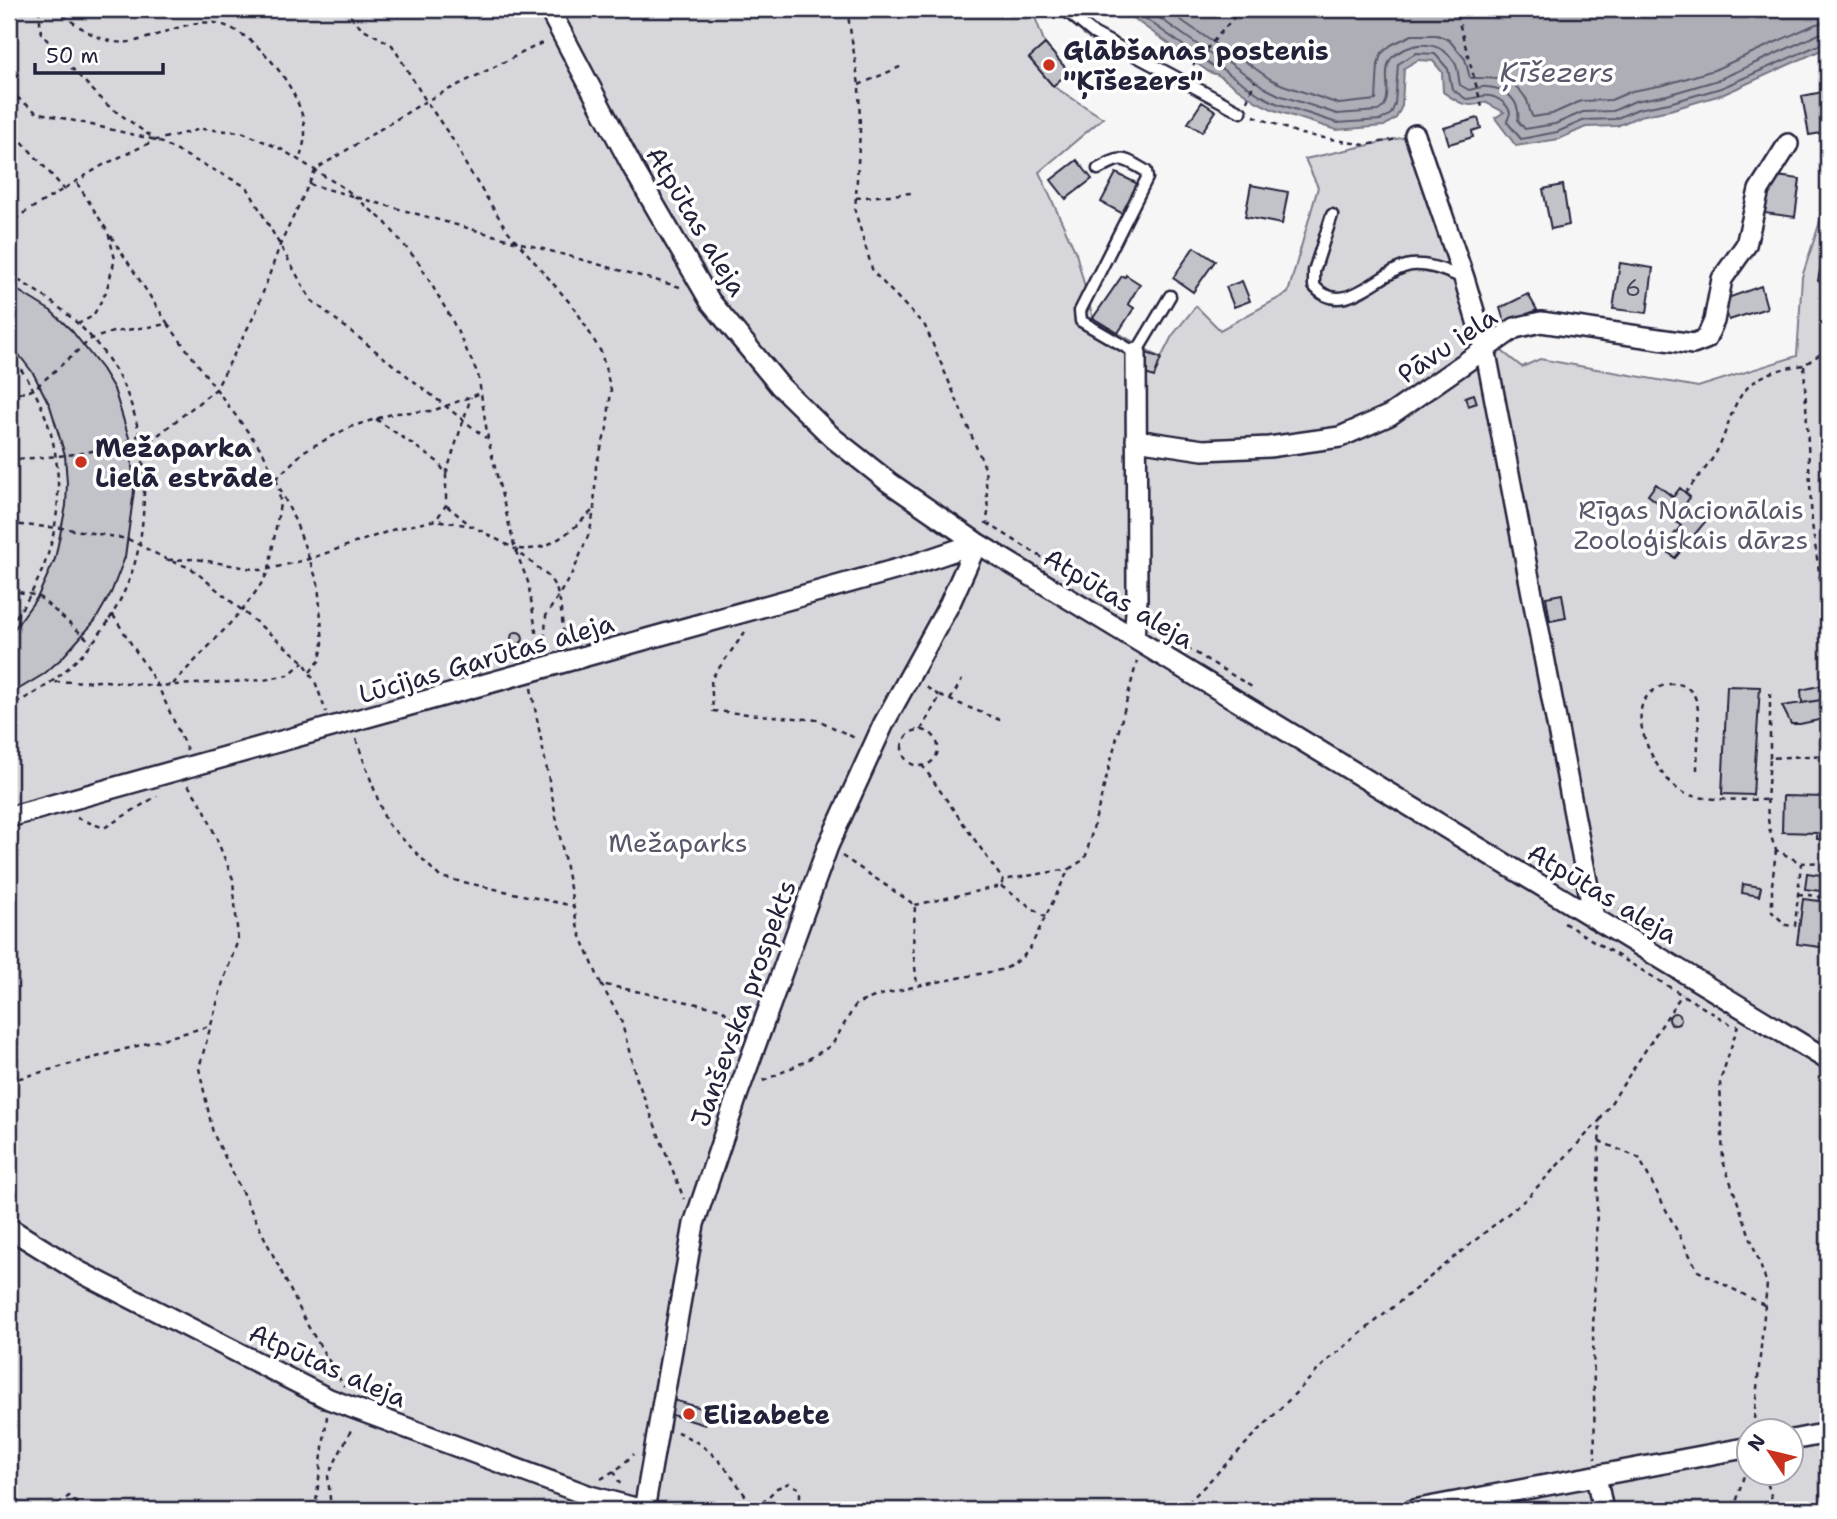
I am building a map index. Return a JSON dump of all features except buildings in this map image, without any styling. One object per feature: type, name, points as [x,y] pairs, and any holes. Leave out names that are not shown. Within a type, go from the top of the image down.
[{"type":"street","name":"Atpūtas aleja","points":[[549,9],[633,168],[707,295],[780,386],[833,438],[890,483],[976,543],[1743,1008],[1821,1068]]},
{"type":"street","points":[[1415,135],[1485,348],[1594,918]]},
{"type":"street","name":"Pāvu iela","points":[[1136,440],[1203,450],[1269,447],[1340,437],[1390,415],[1515,328],[1541,322],[1693,344],[1706,338],[1714,321],[1722,279],[1746,245],[1759,190],[1788,144]]},
{"type":"street","points":[[1136,353],[1138,640]]},
{"type":"street","name":"Lūcijas Garūtas aleja","points":[[9,817],[187,772],[331,728],[912,565],[976,543]]},
{"type":"street","name":"Janševska prospekts","points":[[644,1510],[694,1224],[738,1093],[828,846],[873,746],[950,603],[976,543]]},
{"type":"street","name":"Atpūtas aleja","points":[[9,1228],[78,1271],[329,1399],[590,1496],[644,1510]]},
{"type":"street","points":[[1806,1437],[1828,1433]]},
{"type":"street","points":[[1413,1510],[1736,1449]]},
{"type":"street","points":[[1596,1476],[1603,1510]]},
{"type":"lane","points":[[1064,9],[1093,33],[1241,111]]},
{"type":"lane","points":[[1098,169],[1118,158],[1125,159],[1146,171],[1147,178],[1080,311],[1081,321],[1136,353],[1170,296]]},
{"type":"lane","points":[[1332,215],[1314,271],[1314,286],[1321,294],[1338,298],[1360,293],[1409,265],[1437,268],[1464,278]]},
{"type":"path","points":[[38,9],[41,33],[106,103],[156,140],[247,187],[311,300],[488,439]]},
{"type":"path","points":[[55,9],[87,32],[117,43],[148,38],[173,27],[214,23],[242,34],[276,64],[298,104],[305,133],[300,160]]},
{"type":"path","points":[[343,9],[362,28],[392,45],[516,242],[576,310],[601,352],[611,390],[607,428],[596,466],[590,531],[574,570],[546,616],[535,671]]},
{"type":"path","points":[[847,9],[859,85],[860,131],[855,211],[873,272],[910,308],[925,327],[985,468],[987,523],[976,543]]},
{"type":"path","points":[[1193,65],[1241,9]]},
{"type":"path","points":[[1457,15],[1482,107]]},
{"type":"path","points":[[143,447],[216,389],[257,312],[280,245],[316,169],[426,101],[562,33]]},
{"type":"path","points":[[859,85],[902,66]]},
{"type":"path","points":[[1247,101],[1255,81]]},
{"type":"path","points":[[9,91],[36,112],[156,140]]},
{"type":"path","points":[[1241,111],[1301,134],[1365,145],[1415,135]]},
{"type":"path","points":[[9,127],[65,190]]},
{"type":"path","points":[[9,228],[19,216],[103,165],[156,140],[201,129],[242,132],[316,169],[355,197],[385,222],[419,263],[457,329],[478,374],[488,439],[515,549],[528,582],[535,671],[578,929],[601,984],[621,1020],[636,1077],[694,1224]]},
{"type":"path","points":[[77,182],[168,324],[263,452],[276,479],[296,523],[317,583],[323,643],[320,660],[310,672]]},
{"type":"path","points":[[309,184],[707,295]]},
{"type":"path","points":[[856,198],[912,193]]},
{"type":"path","points":[[9,216],[19,216]]},
{"type":"path","points":[[78,324],[93,316],[106,292],[115,258],[108,232]]},
{"type":"path","points":[[9,275],[49,299],[92,338],[119,374],[135,410],[141,434],[144,467],[141,545],[123,597],[109,620],[113,615]]},
{"type":"path","points":[[9,394],[34,389],[92,338],[168,324]]},
{"type":"path","points":[[1685,493],[1718,451],[1732,411],[1742,393],[1757,379],[1775,369],[1804,365],[1828,349]]},
{"type":"path","points":[[9,353],[34,389],[45,416],[57,457],[58,511],[50,551],[32,593],[9,625]]},
{"type":"path","points":[[1804,365],[1812,524],[1828,632]]},
{"type":"path","points":[[276,479],[304,451],[350,427],[395,413],[432,411],[481,393]]},
{"type":"path","points":[[436,520],[446,505],[446,474],[471,397]]},
{"type":"path","points":[[376,419],[438,462],[446,474]]},
{"type":"path","points":[[9,459],[57,457],[130,442],[141,434]]},
{"type":"path","points":[[173,685],[241,609],[270,569],[280,504],[279,486]]},
{"type":"path","points":[[446,505],[471,526],[515,549],[549,577],[558,595],[562,634],[570,661]]},
{"type":"path","points":[[515,549],[532,551],[558,540],[594,509]]},
{"type":"path","points":[[168,560],[196,559],[259,570],[270,569],[309,559],[395,529],[436,520],[471,526]]},
{"type":"path","points":[[9,524],[54,527],[128,539],[168,560],[191,568],[304,662],[331,728]]},
{"type":"path","points":[[9,590],[32,593],[92,643]]},
{"type":"path","points":[[753,610],[753,621],[712,679],[713,710],[818,720],[873,746]]},
{"type":"path","points":[[9,705],[52,682],[92,643],[113,615]]},
{"type":"path","points":[[113,615],[158,686],[186,747],[187,772],[233,879],[238,940],[198,1068],[213,1133],[309,1326],[360,1412],[328,1476],[331,1510]]},
{"type":"path","points":[[1003,880],[1069,869],[1085,859],[1138,640]]},
{"type":"path","points":[[52,682],[106,681],[158,686],[264,680],[288,675],[304,662]]},
{"type":"path","points":[[909,677],[940,696],[1000,720]]},
{"type":"path","points":[[950,700],[962,680]]},
{"type":"path","points":[[1696,770],[1697,702],[1690,689],[1680,684],[1668,684],[1654,690],[1644,700],[1640,713],[1644,736],[1652,757],[1664,775],[1681,792],[1694,797],[1767,800]]},
{"type":"path","points":[[1770,693],[1768,832],[1776,850],[1772,912],[1786,925],[1795,926],[1801,863]]},
{"type":"path","points":[[921,730],[940,696]]},
{"type":"path","points":[[922,765],[933,760],[938,750],[932,734],[921,730],[910,733],[903,742],[902,748],[908,760],[922,765],[1003,880]]},
{"type":"path","points":[[354,733],[386,822],[440,877],[574,906]]},
{"type":"path","points":[[1770,758],[1827,754]]},
{"type":"path","points":[[67,818],[78,818],[104,828],[161,793]]},
{"type":"path","points":[[828,846],[915,905],[1001,886],[1045,917]]},
{"type":"path","points":[[1776,850],[1801,863],[1828,862]]},
{"type":"path","points":[[738,1093],[802,1063],[832,1045],[856,1004],[917,986],[1005,969],[1021,960],[1030,948],[1069,869]]},
{"type":"path","points":[[1001,886],[1003,880]]},
{"type":"path","points":[[1798,894],[1828,897]]},
{"type":"path","points":[[915,905],[913,948],[917,986]]},
{"type":"path","points":[[1556,918],[1737,1028]]},
{"type":"path","points":[[1181,1510],[1328,1360],[1526,1199],[1600,1120],[1692,978]]},
{"type":"path","points":[[601,984],[722,1009],[755,1044]]},
{"type":"path","points":[[1743,1008],[1720,1082],[1723,1161],[1767,1284],[1754,1418]]},
{"type":"path","points":[[9,1081],[210,1026]]},
{"type":"path","points":[[1821,1068],[1828,1083]]},
{"type":"path","points":[[1596,1476],[1593,1331],[1600,1120]]},
{"type":"path","points":[[1599,1141],[1639,1158],[1698,1271],[1765,1306]]},
{"type":"path","points":[[315,1510],[329,1399]]},
{"type":"path","points":[[590,1496],[593,1484],[620,1467],[656,1434],[702,1445],[721,1463],[746,1499],[756,1509],[762,1510]]},
{"type":"path","points":[[756,1509],[777,1489],[789,1483],[800,1489],[800,1504],[805,1510]]},
{"type":"path","points":[[1734,1510],[1740,1488]]},
{"type":"path","points":[[1769,1488],[1775,1510]]},
{"type":"path","points":[[50,1510],[69,1496],[85,1510]]},
{"type":"green space","name":"Mežaparks","points":[[9,9],[1032,9],[1045,44],[1030,58],[1053,86],[1103,118],[1039,172],[1076,253],[1093,318],[1161,358],[1172,336],[1196,306],[1220,330],[1288,293],[1318,187],[1305,159],[1415,135],[1474,329],[1522,367],[1540,359],[1698,387],[1797,356],[1802,277],[1828,197],[1828,1510],[9,1510]]},
{"type":"water","name":"Ķīšezers","points":[[1120,9],[1828,9],[1828,47],[1724,94],[1640,116],[1617,126],[1586,127],[1559,139],[1516,146],[1495,118],[1504,112],[1485,102],[1463,104],[1443,92],[1442,72],[1433,61],[1418,60],[1404,68],[1402,106],[1396,118],[1384,126],[1336,130],[1257,102],[1218,75],[1209,72]]},
{"type":"place","name":"Glābšanas postenis \"Ķīšezers\"","points":[[1049,65]]},
{"type":"place","name":"Mežaparka Lielā estrāde","points":[[81,462]]},
{"type":"place","name":"Elizabete","points":[[689,1414]]},
{"type":"park label","name":"Rīgas Nacionālais Zooloģiskais dārzs","points":[[1691,524]]}]
